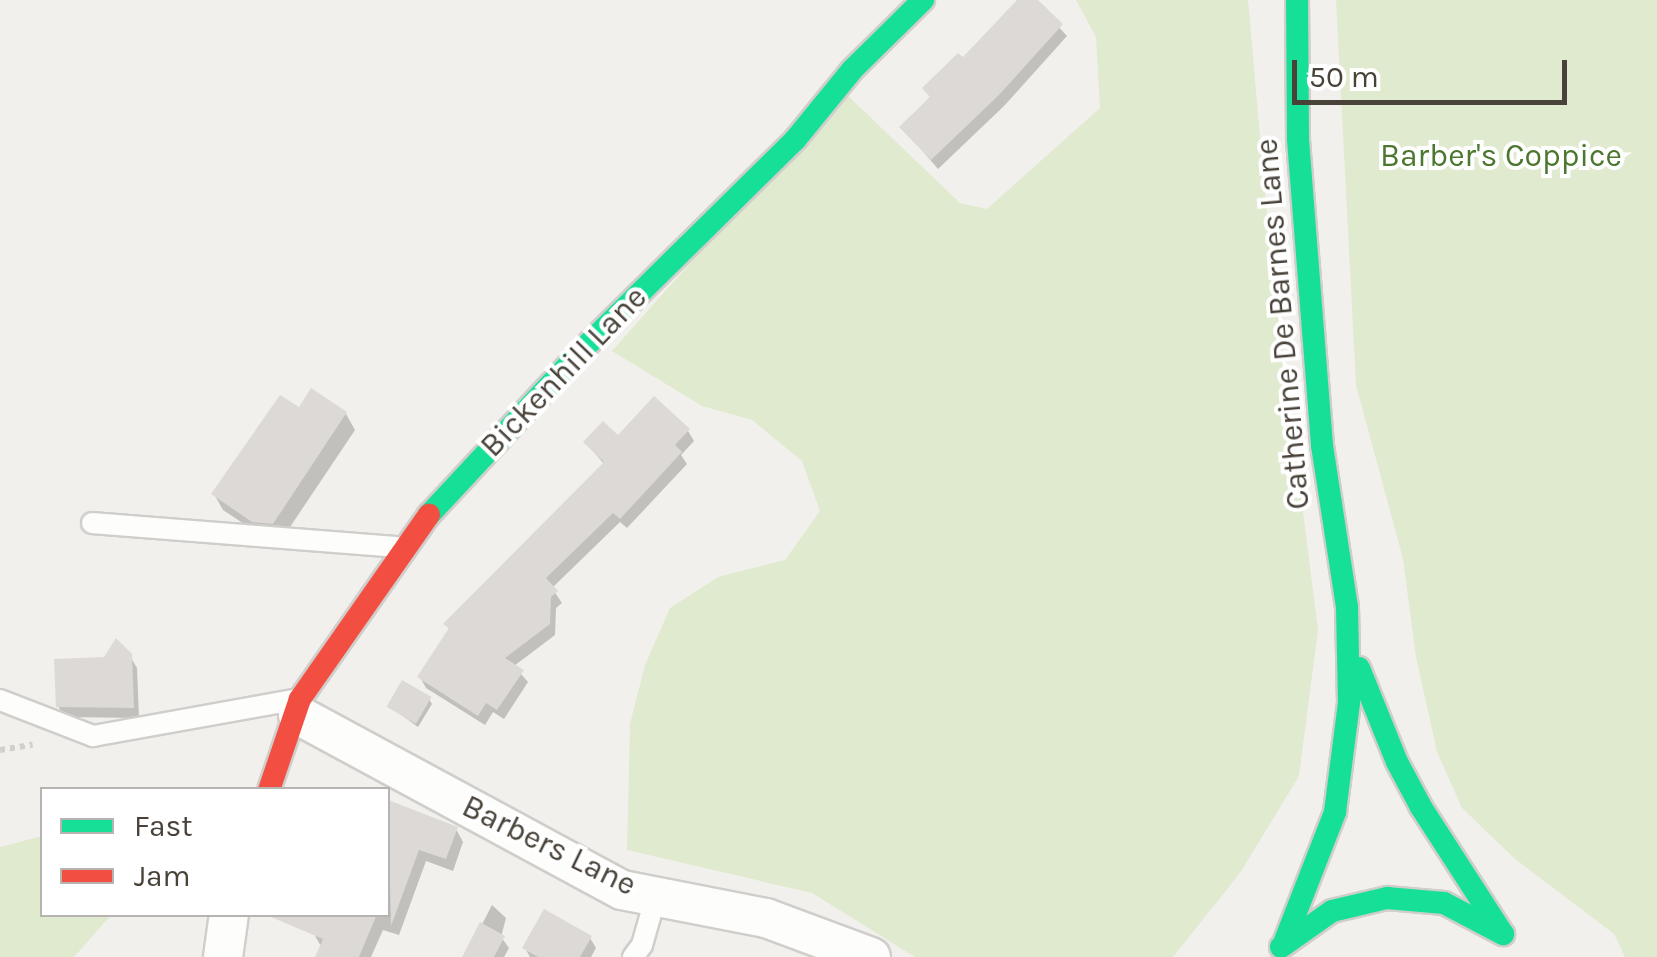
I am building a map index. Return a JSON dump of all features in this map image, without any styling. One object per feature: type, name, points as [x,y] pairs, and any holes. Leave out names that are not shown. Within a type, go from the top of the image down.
[{"type":"main road","name":"Bickenhill Lane","points":[[269,787],[299,707],[402,548],[583,349],[795,140],[852,70],[923,0]]},
{"type":"main road","name":"Catherine De Barnes Lane","points":[[1279,950],[1336,812],[1347,748],[1349,642],[1319,407],[1298,139],[1296,0]]},
{"type":"main road","name":"Catherine De Barnes Lane","points":[[1279,950],[1332,911],[1387,898],[1444,903],[1508,940],[1397,762],[1349,642]]},
{"type":"street","name":"Barbers Lane","points":[[299,707],[622,890],[766,918],[871,957]]},
{"type":"street","points":[[223,957],[230,917]]},
{"type":"lane","points":[[92,523],[402,548]]},
{"type":"lane","points":[[0,700],[93,736],[299,707]]},
{"type":"lane","points":[[633,957],[642,945],[656,896]]},
{"type":"green space","points":[[1076,0],[1248,0],[1271,260],[1318,630],[1299,776],[1240,873],[1173,957],[915,957],[812,893],[627,850],[630,724],[645,665],[670,608],[718,577],[785,560],[820,511],[802,461],[752,420],[702,406],[612,351],[843,91],[960,203],[987,209],[1100,108],[1096,37]]},
{"type":"green space","name":"Barber's Coppice","points":[[1336,0],[1657,0],[1657,957],[1625,957],[1614,934],[1515,859],[1462,808],[1437,752],[1416,657],[1403,559],[1356,385]]},
{"type":"green space","points":[[40,837],[40,917],[109,917],[74,957],[0,957],[0,847]]},
{"type":"building","points":[[1017,0],[1038,0],[1063,24],[999,95],[931,160],[899,127],[930,97],[922,88],[958,53],[963,57]]},
{"type":"building","points":[[311,388],[347,412],[273,524],[252,522],[211,494],[280,395],[299,407]]},
{"type":"building","points":[[654,396],[690,429],[675,445],[682,452],[620,519],[613,513],[546,578],[558,591],[551,597],[550,624],[505,658],[524,670],[497,710],[486,703],[478,716],[417,677],[449,628],[443,624],[604,462],[583,442],[603,421],[618,435]]},
{"type":"building","points":[[116,638],[132,654],[134,708],[56,707],[54,659],[104,657]]},
{"type":"building","points":[[402,680],[431,697],[416,724],[386,707]]},
{"type":"building","points":[[390,801],[458,827],[446,859],[419,850],[391,926]]},
{"type":"building","points":[[544,909],[592,936],[580,957],[538,957],[522,948]]},
{"type":"building","points":[[271,917],[376,917],[359,957],[315,957],[323,939]]},
{"type":"building","points":[[480,922],[505,936],[494,957],[462,957]]},
{"type":"traffic: fast","points":[[429,515],[583,349],[795,140],[852,70],[923,0]]},
{"type":"traffic: fast","points":[[1284,943],[1335,812],[1349,703],[1347,607],[1322,445],[1298,139],[1297,0]]},
{"type":"traffic: fast","points":[[1359,668],[1397,762],[1421,807],[1501,931]]},
{"type":"traffic: fast","points":[[1281,947],[1332,911],[1387,898],[1444,903],[1503,934]]},
{"type":"traffic: jam","points":[[270,787],[300,699],[429,515]]}]
